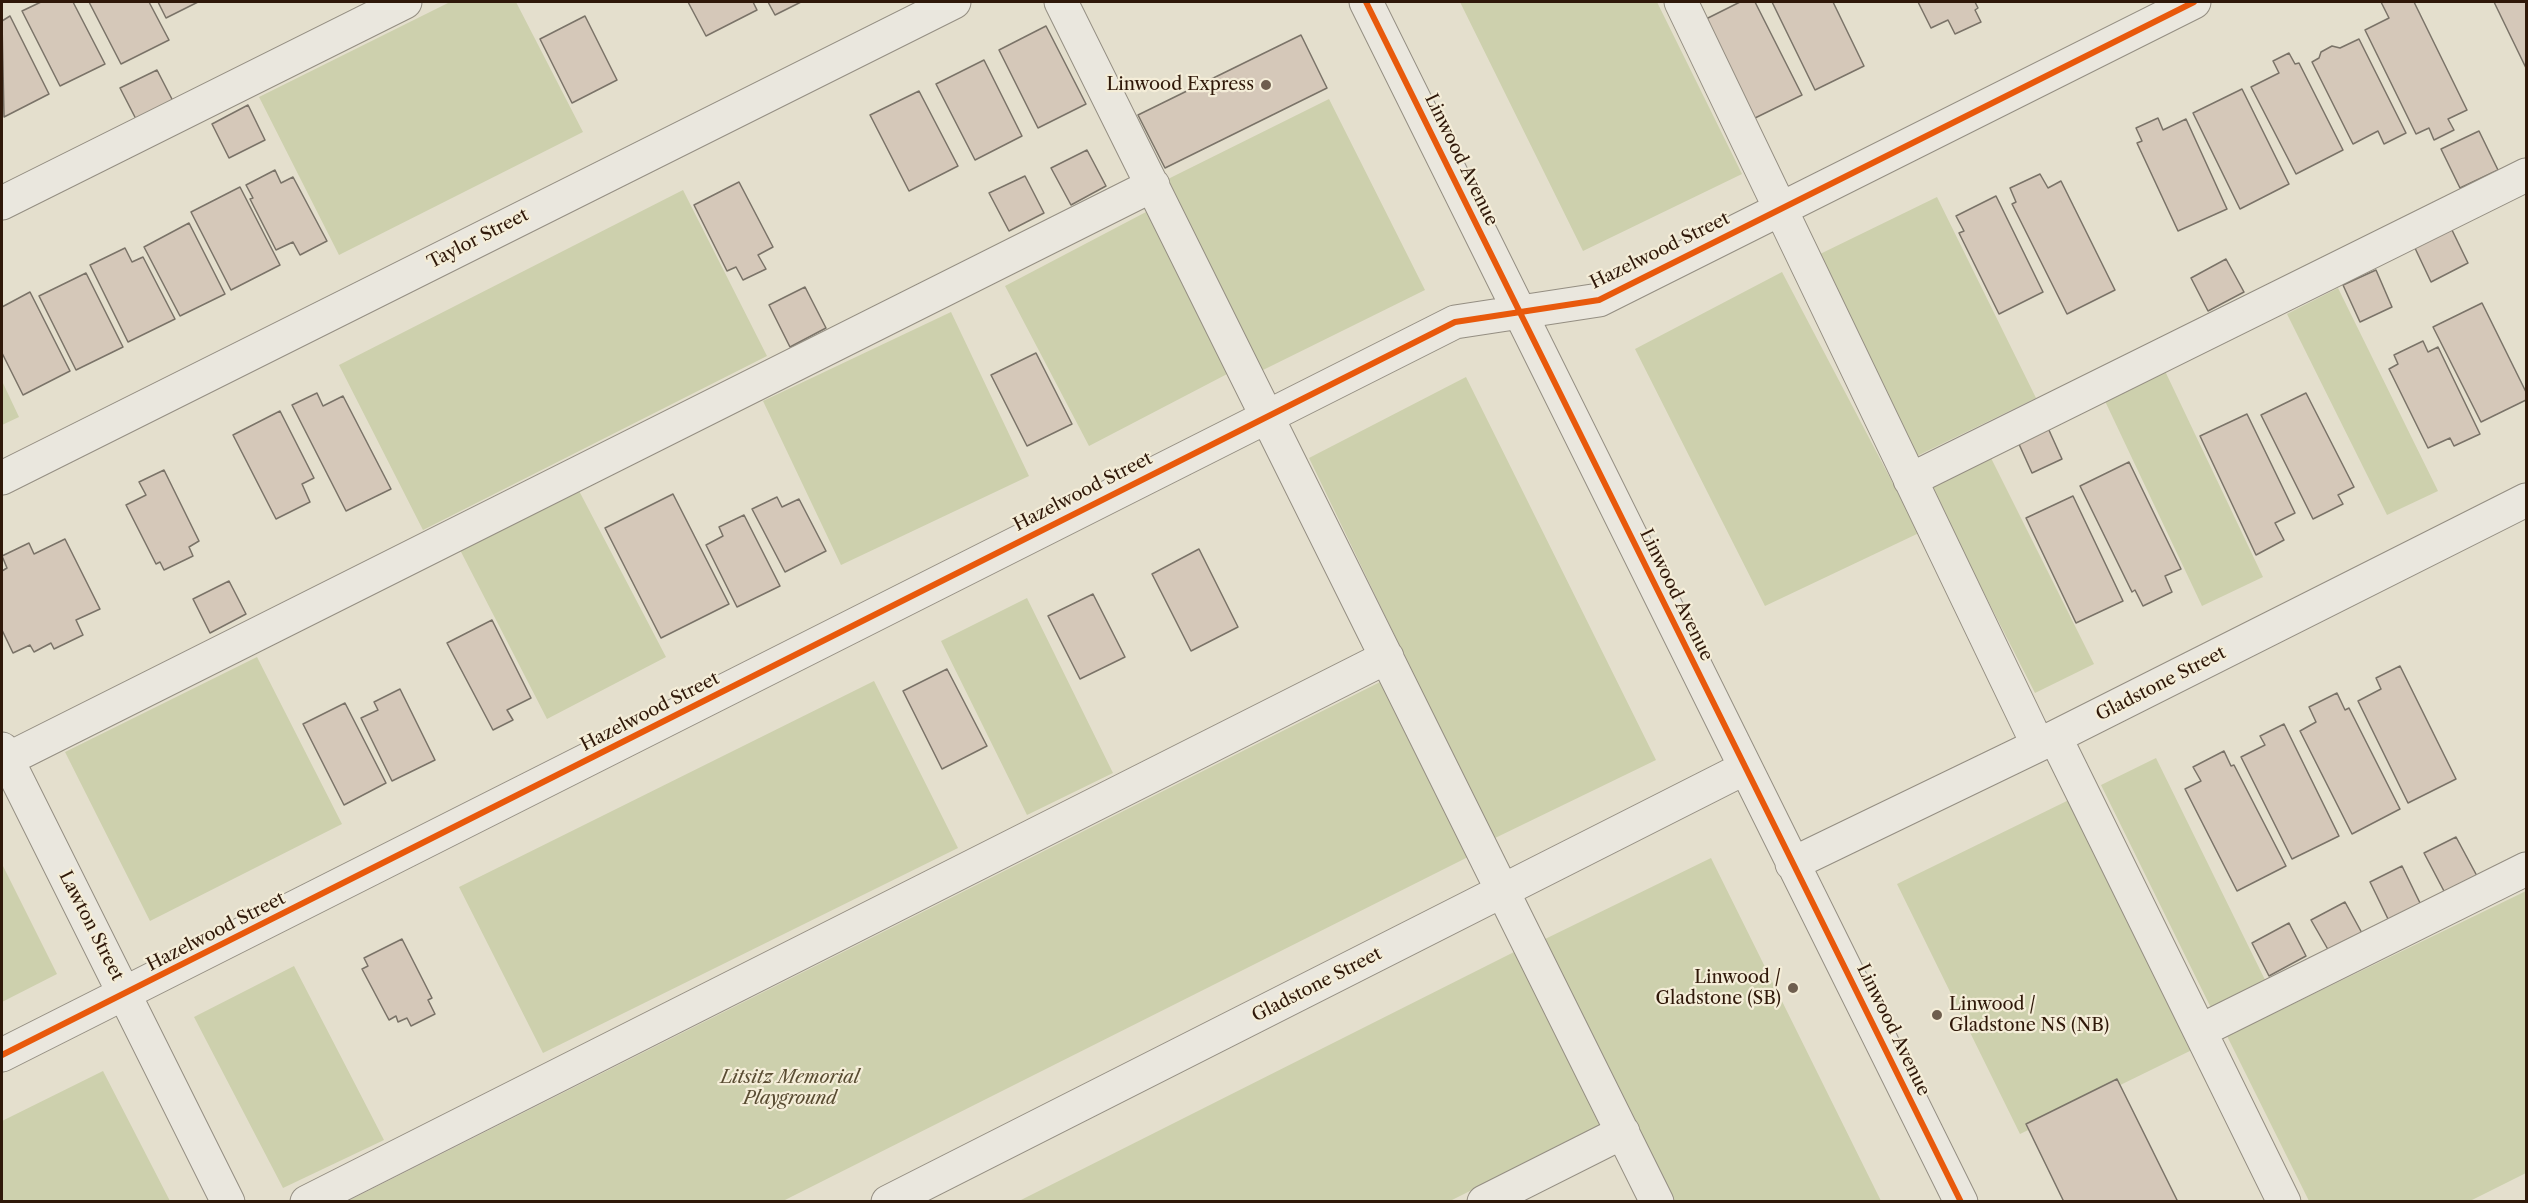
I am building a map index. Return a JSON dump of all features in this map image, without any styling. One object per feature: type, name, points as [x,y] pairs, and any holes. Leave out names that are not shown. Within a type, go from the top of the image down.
[{"type":"street","points":[[2,203],[405,2]]},
{"type":"street","name":"Taylor Street","points":[[2,478],[954,2]]},
{"type":"street","points":[[1061,2],[1657,1202]]},
{"type":"street","name":"Linwood Avenue","points":[[1366,2],[1961,1202]]},
{"type":"street","points":[[1681,2],[1910,480],[2200,1031],[2284,1202]]},
{"type":"street","name":"Hazelwood Street","points":[[2,1055],[1455,322],[1520,314],[1599,300],[2194,2]]},
{"type":"street","points":[[1910,480],[2526,175]]},
{"type":"street","points":[[3,757],[1153,185]]},
{"type":"street","name":"Gladstone Street","points":[[1792,864],[2046,741],[2526,500]]},
{"type":"street","points":[[308,1202],[1387,657]]},
{"type":"street","name":"Lawton Street","points":[[3,757],[126,994],[228,1202]]},
{"type":"street","name":"Gladstone Street","points":[[888,1202],[1745,768]]},
{"type":"street","points":[[2200,1031],[2526,868]]},
{"type":"street","points":[[1484,1202],[1623,1132]]},
{"type":"green space","points":[[450,2],[516,2],[583,132],[339,255],[259,97]]},
{"type":"green space","points":[[1460,2],[1657,2],[1742,174],[1583,251]]},
{"type":"green space","points":[[1329,99],[1425,290],[1261,371],[1166,180]]},
{"type":"green space","points":[[683,190],[767,356],[423,530],[339,365]]},
{"type":"green space","points":[[1937,197],[2036,398],[1917,456],[1818,255]]},
{"type":"green space","points":[[1146,212],[1231,372],[1089,446],[1005,286]]},
{"type":"green space","points":[[1782,272],[1919,533],[1765,606],[1635,349]]},
{"type":"green space","points":[[2338,288],[2438,491],[2387,515],[2287,314]]},
{"type":"green space","points":[[951,312],[1029,476],[841,565],[763,401]]},
{"type":"green space","points":[[2165,371],[2263,577],[2202,606],[2104,399]]},
{"type":"green space","points":[[1466,377],[1656,760],[1493,839],[1309,458]]},
{"type":"green space","points":[[2,381],[19,417],[2,425]]},
{"type":"green space","points":[[1990,456],[2094,664],[2035,693],[1930,487]]},
{"type":"green space","points":[[577,487],[666,657],[547,719],[459,548]]},
{"type":"green space","points":[[1027,598],[1113,773],[1027,815],[941,641]]},
{"type":"green space","points":[[257,657],[342,824],[150,921],[65,752]]},
{"type":"green space","points":[[874,681],[958,848],[543,1053],[459,887]]},
{"type":"green space","name":"Litsitz Memorial Playground","points":[[1382,681],[1470,856],[783,1201],[346,1202]]},
{"type":"green space","points":[[2156,758],[2268,986],[2213,1012],[2101,785]]},
{"type":"green space","points":[[2073,798],[2196,1048],[2020,1134],[1897,884]]},
{"type":"green space","points":[[1711,858],[1881,1201],[1674,1201],[1541,941]]},
{"type":"green space","points":[[2,864],[57,974],[2,1002]]},
{"type":"green space","points":[[2526,891],[2526,1173],[2470,1201],[2309,1201],[2227,1036]]},
{"type":"green space","points":[[1516,951],[1604,1124],[1450,1201],[1017,1202]]},
{"type":"green space","points":[[294,966],[384,1140],[283,1188],[194,1017]]},
{"type":"green space","points":[[103,1071],[170,1201],[2,1201],[2,1121]]},
{"type":"building","points":[[41,2],[73,2],[105,64],[60,86],[22,11]]},
{"type":"building","points":[[89,2],[149,2],[169,40],[121,64]]},
{"type":"building","points":[[158,2],[198,2],[166,18]]},
{"type":"building","points":[[688,2],[753,2],[757,10],[706,36]]},
{"type":"building","points":[[768,2],[801,2],[775,15]]},
{"type":"building","points":[[1740,2],[1755,2],[1802,95],[1753,119],[1704,20]]},
{"type":"building","points":[[1772,2],[1833,2],[1864,66],[1815,90]]},
{"type":"building","points":[[1918,2],[1975,2],[1978,8],[1975,10],[1981,22],[1955,34],[1948,20],[1931,28]]},
{"type":"building","points":[[2381,2],[2414,2],[2467,110],[2448,119],[2454,130],[2434,140],[2429,128],[2416,134],[2365,30],[2389,18]]},
{"type":"building","points":[[2494,2],[2526,2],[2526,68]]},
{"type":"building","points":[[10,16],[49,94],[4,117],[2,21]]},
{"type":"building","points":[[585,16],[617,80],[572,103],[540,39]]},
{"type":"building","points":[[1046,26],[1086,104],[1038,128],[999,50]]},
{"type":"building","points":[[1301,35],[1327,88],[1165,168],[1138,115]]},
{"type":"building","points":[[2359,39],[2406,133],[2384,144],[2378,131],[2353,144],[2312,62],[2319,58],[2321,52],[2332,46],[2340,48]]},
{"type":"building","points":[[2289,53],[2295,64],[2299,63],[2343,150],[2296,174],[2251,87],[2279,73],[2273,61]]},
{"type":"building","points":[[984,60],[1022,136],[975,160],[936,84]]},
{"type":"building","points":[[157,70],[175,105],[138,123],[120,88]]},
{"type":"building","points":[[2242,89],[2289,184],[2240,209],[2193,113]]},
{"type":"building","points":[[919,91],[958,166],[909,191],[870,115]]},
{"type":"building","points":[[248,105],[265,140],[229,158],[212,124]]},
{"type":"building","points":[[2158,118],[2163,130],[2186,119],[2227,209],[2178,231],[2137,143],[2142,141],[2136,128]]},
{"type":"building","points":[[2479,131],[2498,170],[2460,188],[2441,149]]},
{"type":"building","points":[[1087,150],[1106,186],[1071,205],[1051,168]]},
{"type":"building","points":[[275,170],[281,183],[293,177],[327,241],[300,255],[293,242],[276,250],[250,199],[253,198],[246,185]]},
{"type":"building","points":[[2040,174],[2048,188],[2061,181],[2115,290],[2067,314],[2012,204],[2016,202],[2010,188]]},
{"type":"building","points":[[1025,176],[1044,213],[1009,231],[989,193]]},
{"type":"building","points":[[739,182],[773,247],[758,255],[766,269],[743,280],[736,267],[727,271],[694,205]]},
{"type":"building","points":[[240,187],[280,265],[231,290],[191,212]]},
{"type":"building","points":[[1996,196],[2043,292],[1999,314],[1959,233],[1964,231],[1956,216]]},
{"type":"building","points":[[189,223],[225,294],[180,316],[144,247]]},
{"type":"building","points":[[2451,228],[2468,263],[2431,282],[2414,246]]},
{"type":"building","points":[[125,248],[132,262],[143,257],[175,319],[128,342],[90,265]]},
{"type":"building","points":[[2226,259],[2244,292],[2208,311],[2191,278]]},
{"type":"building","points":[[2376,270],[2392,307],[2360,322],[2343,285]]},
{"type":"building","points":[[86,273],[123,347],[76,370],[39,296]]},
{"type":"building","points":[[805,287],[826,328],[790,347],[769,305]]},
{"type":"building","points":[[30,292],[70,371],[23,395],[2,353],[2,307]]},
{"type":"building","points":[[2482,303],[2526,392],[2526,400],[2481,422],[2433,327]]},
{"type":"building","points":[[2423,341],[2428,352],[2438,347],[2480,434],[2454,446],[2450,438],[2428,448],[2389,369],[2398,364],[2394,355]]},
{"type":"building","points":[[1036,353],[1072,424],[1027,446],[991,375]]},
{"type":"building","points":[[317,393],[323,406],[343,396],[391,489],[346,511],[292,405]]},
{"type":"building","points":[[2306,393],[2354,487],[2338,495],[2343,504],[2313,519],[2261,415]]},
{"type":"building","points":[[280,411],[314,478],[302,484],[310,502],[276,519],[233,435]]},
{"type":"building","points":[[2247,414],[2295,513],[2275,523],[2284,540],[2256,555],[2200,436]]},
{"type":"building","points":[[2048,428],[2062,459],[2032,473],[2018,442]]},
{"type":"building","points":[[2129,462],[2181,569],[2165,576],[2172,592],[2143,606],[2135,590],[2132,592],[2080,486]]},
{"type":"building","points":[[164,470],[199,541],[189,547],[193,556],[164,570],[160,562],[156,564],[126,505],[146,495],[139,482]]},
{"type":"building","points":[[673,494],[729,604],[661,638],[605,528]]},
{"type":"building","points":[[2073,496],[2123,601],[2076,623],[2026,518]]},
{"type":"building","points":[[777,497],[782,507],[799,499],[826,551],[785,572],[752,509]]},
{"type":"building","points":[[744,515],[780,586],[737,607],[706,545],[723,536],[719,527]]},
{"type":"building","points":[[65,539],[100,609],[76,620],[83,635],[54,649],[51,643],[34,652],[30,645],[13,653],[2,630],[2,571],[7,568],[2,556],[29,543],[34,554]]},
{"type":"building","points":[[1199,549],[1238,627],[1191,651],[1152,574]]},
{"type":"building","points":[[229,581],[246,614],[210,633],[193,599]]},
{"type":"building","points":[[1093,594],[1125,657],[1080,679],[1048,616]]},
{"type":"building","points":[[492,620],[531,698],[507,710],[513,720],[493,730],[447,643]]},
{"type":"building","points":[[2400,666],[2456,779],[2408,803],[2358,701],[2381,689],[2376,678]]},
{"type":"building","points":[[947,669],[987,746],[942,769],[903,691]]},
{"type":"building","points":[[400,689],[435,760],[392,781],[361,718],[378,710],[374,702]]},
{"type":"building","points":[[2337,693],[2345,710],[2349,708],[2400,809],[2352,834],[2300,731],[2316,722],[2309,707]]},
{"type":"building","points":[[345,703],[386,783],[344,805],[303,724]]},
{"type":"building","points":[[2284,724],[2339,836],[2292,859],[2241,757],[2265,745],[2260,736]]},
{"type":"building","points":[[2224,751],[2231,766],[2234,765],[2286,866],[2237,891],[2185,789],[2201,781],[2193,767]]},
{"type":"building","points":[[2456,837],[2477,876],[2445,893],[2424,853]]},
{"type":"building","points":[[2402,866],[2421,905],[2389,921],[2370,882]]},
{"type":"building","points":[[2345,902],[2363,935],[2330,953],[2311,920]]},
{"type":"building","points":[[2289,923],[2306,956],[2269,976],[2252,943]]},
{"type":"building","points":[[402,939],[432,998],[428,1000],[435,1014],[411,1026],[407,1018],[398,1022],[396,1016],[389,1020],[362,969],[368,966],[364,958]]},
{"type":"building","points":[[2117,1079],[2178,1202],[2064,1202],[2026,1124]]},
{"type":"cycle path","points":[[1366,2],[1961,1202]]},
{"type":"cycle path","points":[[2,1055],[1455,322],[1599,300],[2194,2]]},
{"type":"place","name":"Linwood Express","points":[[1266,85]]},
{"type":"place","name":"Linwood / Gladstone (SB)","points":[[1793,988]]},
{"type":"place","name":"Linwood / Gladstone NS (NB)","points":[[1937,1015]]}]
